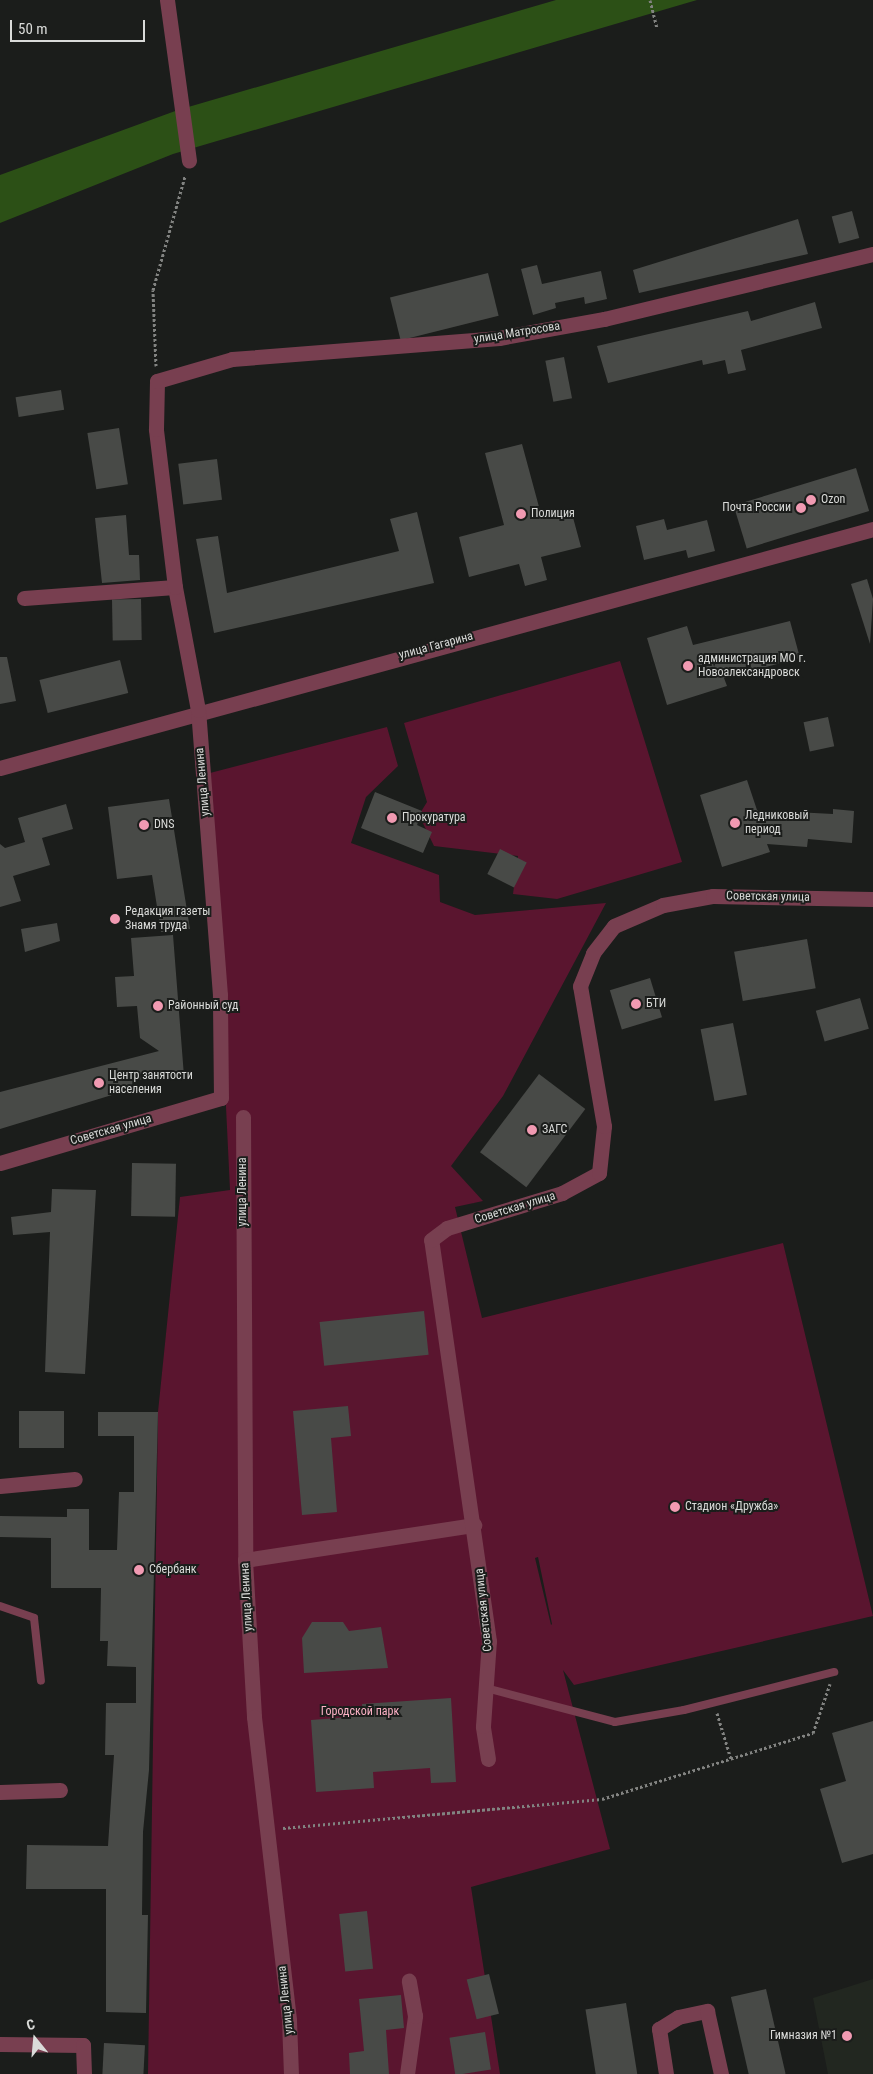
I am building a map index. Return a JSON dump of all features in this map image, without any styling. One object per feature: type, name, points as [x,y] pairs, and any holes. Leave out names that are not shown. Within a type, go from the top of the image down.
[{"type":"street","points":[[167,0],[181,83],[189,162]]},
{"type":"street","name":"улица Матросова","points":[[157,381],[232,360],[499,338],[604,319],[873,254]]},
{"type":"street","name":"улица Ленина","points":[[157,381],[156,429],[175,587],[198,710],[220,995],[221,1098]]},
{"type":"street","name":"улица Гагарина","points":[[0,768],[198,710],[873,529]]},
{"type":"street","points":[[24,598],[175,587]]},
{"type":"street","name":"Советская улица","points":[[488,1759],[483,1726],[490,1641],[431,1240],[447,1228],[562,1193],[599,1173],[604,1126],[580,986],[593,953],[614,926],[663,905],[713,896],[873,899]]},
{"type":"street","name":"Советская улица","points":[[0,1163],[221,1098]]},
{"type":"street","name":"улица Ленина","points":[[243,1117],[245,1560],[254,1718],[291,2074]]},
{"type":"street","points":[[0,1486],[75,1479]]},
{"type":"street","points":[[245,1560],[474,1525]]},
{"type":"street","points":[[0,1792],[60,1790]]},
{"type":"street","points":[[407,2074],[415,2016],[409,1981]]},
{"type":"street","points":[[666,2074],[659,2028],[678,2017],[706,2011],[721,2074]]},
{"type":"street","points":[[0,2044],[83,2045],[84,2074]]},
{"type":"lane","points":[[0,1606],[34,1618],[41,1681]]},
{"type":"lane","points":[[486,1688],[615,1722],[714,1703],[834,1672]]},
{"type":"path","points":[[650,0],[657,28]]},
{"type":"path","points":[[157,381],[153,290],[189,162]]},
{"type":"path","points":[[267,1830],[602,1799],[813,1733],[834,1672]]},
{"type":"path","points":[[714,1703],[731,1759]]},
{"type":"shaded area","points":[[556,0],[697,0],[173,154],[0,223],[0,175],[178,110]]},
{"type":"shaded area","name":"Гимназия №1","points":[[873,1979],[873,2074],[828,2074],[813,1998]]},
{"type":"green space","points":[[620,661],[682,862],[557,899],[513,894],[518,856],[434,846],[419,815],[427,802],[404,723]]},
{"type":"green space","name":"Городской парк","points":[[387,727],[398,766],[366,797],[351,843],[439,875],[440,902],[475,915],[606,903],[503,1096],[451,1166],[483,1201],[455,1207],[482,1318],[783,1243],[873,1616],[574,1685],[563,1670],[610,1849],[471,1887],[500,2074],[148,2074],[158,1412],[180,1197],[230,1190],[210,773]],"holes":[[[538,1557],[552,1624],[535,1558]]]},
{"type":"building","points":[[852,211],[859,238],[839,243],[832,216]]},
{"type":"building","points":[[798,219],[808,254],[639,293],[633,270]]},
{"type":"building","points":[[537,265],[542,284],[601,271],[607,299],[585,304],[584,297],[555,303],[556,308],[533,315],[521,269]]},
{"type":"building","points":[[488,273],[499,316],[401,340],[390,297]]},
{"type":"building","points":[[815,302],[822,328],[741,350],[746,370],[728,374],[725,360],[703,365],[702,360],[608,383],[597,346],[748,311],[751,321]]},
{"type":"building","points":[[564,357],[572,398],[553,402],[545,361]]},
{"type":"building","points":[[61,390],[64,410],[19,417],[16,397]]},
{"type":"building","points":[[119,428],[128,484],[96,489],[87,433]]},
{"type":"building","name":"Полиция","points":[[522,444],[542,518],[571,510],[581,547],[541,557],[547,580],[525,586],[519,564],[469,577],[459,537],[504,525],[485,453]]},
{"type":"building","points":[[217,459],[222,500],[183,504],[178,464]]},
{"type":"building","name":"Почта России","points":[[856,468],[869,511],[747,548],[734,505]]},
{"type":"building","points":[[417,512],[434,583],[214,633],[196,539],[218,536],[227,593],[399,551],[390,519]]},
{"type":"building","points":[[126,515],[129,555],[139,555],[140,580],[102,583],[95,518]]},
{"type":"building","points":[[664,519],[667,530],[707,520],[715,551],[688,558],[686,550],[644,560],[636,526]]},
{"type":"building","points":[[867,579],[873,599],[870,644],[851,584]]},
{"type":"building","points":[[141,599],[142,640],[113,640],[112,600]]},
{"type":"building","points":[[790,621],[800,658],[724,678],[727,686],[667,705],[647,638],[687,626],[693,645]]},
{"type":"building","points":[[0,657],[7,657],[16,701],[0,704]]},
{"type":"building","points":[[120,660],[128,693],[48,713],[39,680]]},
{"type":"building","points":[[828,717],[834,746],[810,752],[804,722]]},
{"type":"building","points":[[747,780],[757,810],[833,814],[833,809],[854,811],[852,843],[808,839],[807,847],[767,844],[770,852],[722,867],[700,795]]},
{"type":"building","name":"Прокуратура","points":[[375,792],[422,811],[417,825],[432,832],[423,853],[361,828]]},
{"type":"building","points":[[169,799],[190,929],[161,932],[152,875],[117,879],[108,807]]},
{"type":"building","points":[[66,804],[73,829],[42,838],[50,865],[13,876],[21,901],[0,907],[0,844],[5,848],[25,842],[18,818]]},
{"type":"building","points":[[500,849],[527,863],[514,888],[487,874]]},
{"type":"building","points":[[57,923],[60,941],[25,952],[21,929]]},
{"type":"building","points":[[173,935],[184,1076],[133,1080],[135,1088],[0,1129],[0,1092],[159,1051],[140,1038],[137,1006],[117,1007],[115,977],[134,976],[131,938]]},
{"type":"building","points":[[807,939],[816,988],[743,1001],[734,952]]},
{"type":"building","name":"БТИ","points":[[650,978],[662,1017],[622,1029],[610,990]]},
{"type":"building","points":[[860,998],[869,1029],[825,1041],[816,1011]]},
{"type":"building","points":[[733,1023],[747,1095],[715,1101],[701,1029]]},
{"type":"building","name":"ЗАГС","points":[[539,1074],[585,1109],[526,1187],[480,1152]]},
{"type":"building","points":[[132,1163],[176,1164],[175,1217],[131,1216]]},
{"type":"building","points":[[52,1189],[96,1190],[85,1374],[45,1372],[50,1232],[13,1235],[11,1217],[51,1212]]},
{"type":"building","points":[[424,1311],[429,1355],[324,1366],[320,1322]]},
{"type":"building","points":[[348,1406],[351,1436],[331,1438],[337,1512],[302,1515],[293,1411]]},
{"type":"building","points":[[19,1411],[64,1411],[64,1448],[19,1448]]},
{"type":"building","points":[[98,1412],[158,1412],[149,1770],[143,1832],[142,1915],[148,1915],[146,2013],[106,2012],[106,1889],[26,1889],[27,1845],[108,1846],[114,1755],[105,1755],[106,1703],[136,1703],[136,1667],[107,1666],[108,1641],[100,1641],[101,1588],[51,1588],[51,1538],[0,1537],[0,1516],[67,1517],[67,1509],[89,1509],[89,1550],[117,1550],[119,1492],[134,1492],[134,1436],[98,1436]]},
{"type":"building","points":[[312,1622],[343,1622],[349,1631],[381,1627],[388,1668],[304,1673],[302,1638]]},
{"type":"building","points":[[451,1698],[456,1782],[431,1783],[430,1768],[373,1772],[374,1788],[316,1792],[311,1720],[363,1716],[362,1704]]},
{"type":"building","points":[[873,1721],[873,1854],[842,1863],[820,1789],[846,1781],[832,1733]]},
{"type":"building","points":[[367,1911],[373,1969],[345,1972],[339,1914]]},
{"type":"building","points":[[489,1974],[499,2014],[477,2019],[467,1980]]},
{"type":"building","points":[[766,1989],[786,2074],[749,2074],[731,1997]]},
{"type":"building","points":[[401,1995],[404,2028],[386,2030],[389,2074],[350,2074],[349,2053],[364,2051],[359,1999]]},
{"type":"building","points":[[626,2003],[637,2074],[596,2074],[586,2009]]},
{"type":"building","points":[[485,2032],[491,2070],[455,2074],[449,2038]]},
{"type":"building","points":[[104,2043],[145,2045],[143,2074],[102,2074]]},
{"type":"place","name":"Ozon","points":[[811,500]]},
{"type":"place","name":"Почта России","points":[[801,508]]},
{"type":"place","name":"Полиция","points":[[521,514]]},
{"type":"place","name":"администрация МО г. Новоалександровск","points":[[688,666]]},
{"type":"place","name":"Прокуратура","points":[[392,818]]},
{"type":"place","name":"Ледниковый период","points":[[735,823]]},
{"type":"place","name":"DNS","points":[[144,825]]},
{"type":"place","name":"Редакция газеты Знамя труда","points":[[115,919]]},
{"type":"place","name":"БТИ","points":[[636,1004]]},
{"type":"place","name":"Районный суд","points":[[158,1006]]},
{"type":"place","name":"Центр занятости населения","points":[[99,1083]]},
{"type":"place","name":"ЗАГС","points":[[532,1130]]},
{"type":"place","name":"Стадион «Дружба»","points":[[675,1507]]},
{"type":"place","name":"Сбербанк","points":[[139,1570]]},
{"type":"place","name":"Гимназия №1","points":[[847,2036]]}]
